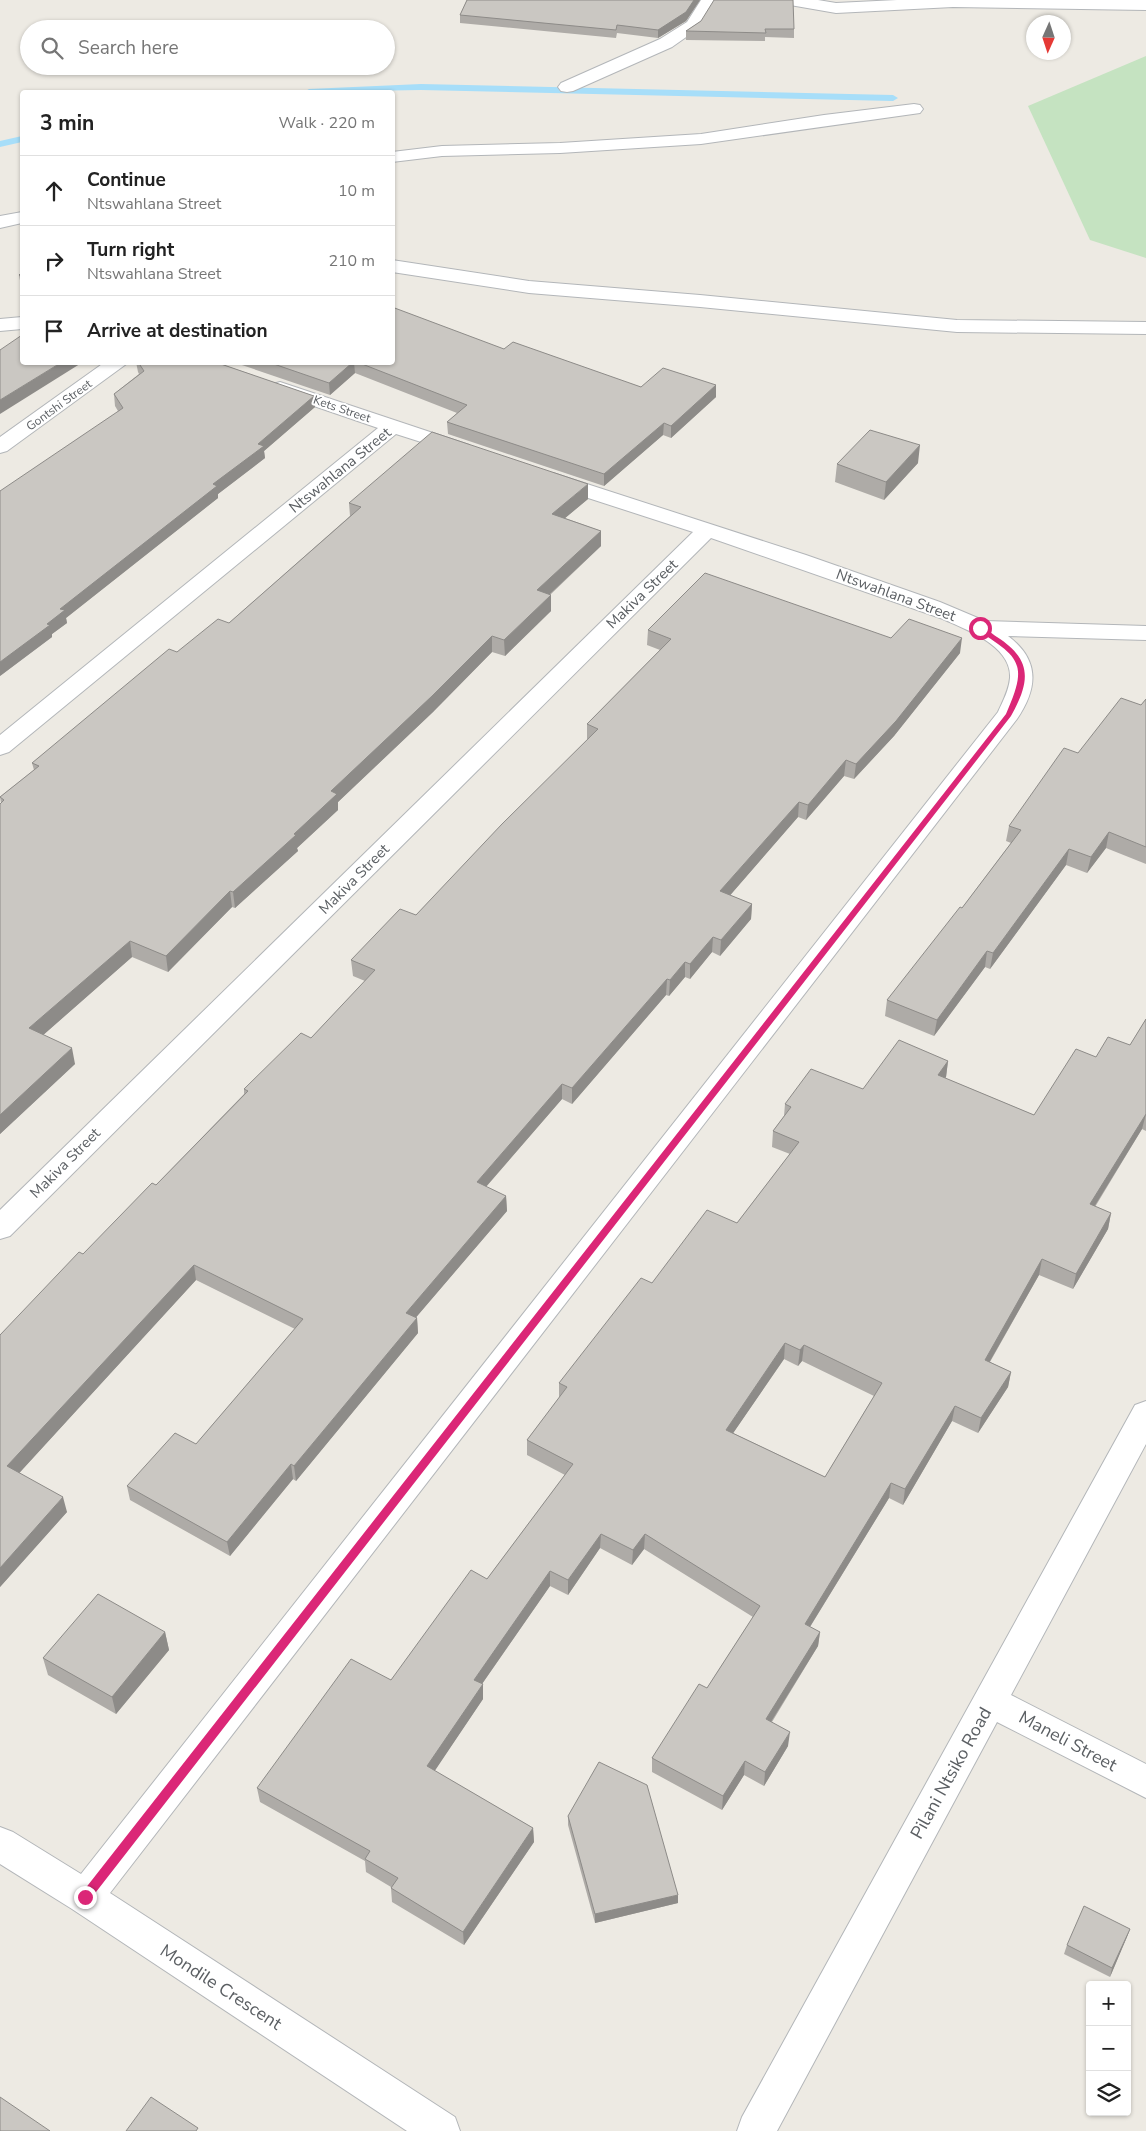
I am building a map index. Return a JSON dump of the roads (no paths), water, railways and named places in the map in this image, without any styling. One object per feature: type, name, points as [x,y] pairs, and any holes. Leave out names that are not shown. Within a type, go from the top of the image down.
[{"type":"street","points":[[568,87],[666,43],[693,25],[709,0]]},
{"type":"street","points":[[790,0],[836,8],[952,2],[1146,5]]},
{"type":"street","points":[[395,157],[442,151],[560,148],[701,139],[824,120],[914,109]]},
{"type":"street","points":[[0,222],[20,218]]},
{"type":"street","points":[[395,266],[529,287],[700,301],[957,326],[1146,328]]},
{"type":"street","points":[[0,325],[20,323]]},
{"type":"street","name":"Gontshi Street","points":[[0,447],[115,365]]},
{"type":"street","name":"Kets Street","points":[[261,382],[393,426]]},
{"type":"street","name":"Ntswahlana Street","points":[[0,747],[393,426],[485,456]]},
{"type":"street","name":"Ntswahlana Street","points":[[85,1897],[1009,714],[1020,689],[1023,672],[1015,655],[1002,643],[980,628],[956,616],[842,575],[532,472]]},
{"type":"street","name":"Makiva Street","points":[[0,1228],[707,530]]},
{"type":"street","points":[[980,628],[1146,633]]},
{"type":"street","name":"Pilani Ntsiko Road","points":[[756,2131],[1146,1414]]},
{"type":"street","name":"Maneli Street","points":[[990,1700],[1146,1782]]},
{"type":"street","name":"Mondile Crescent","points":[[0,1844],[85,1897],[441,2131]]},
{"type":"waterway","points":[[354,90],[421,87],[893,98]]},
{"type":"waterway","points":[[0,144],[20,139]]}]
